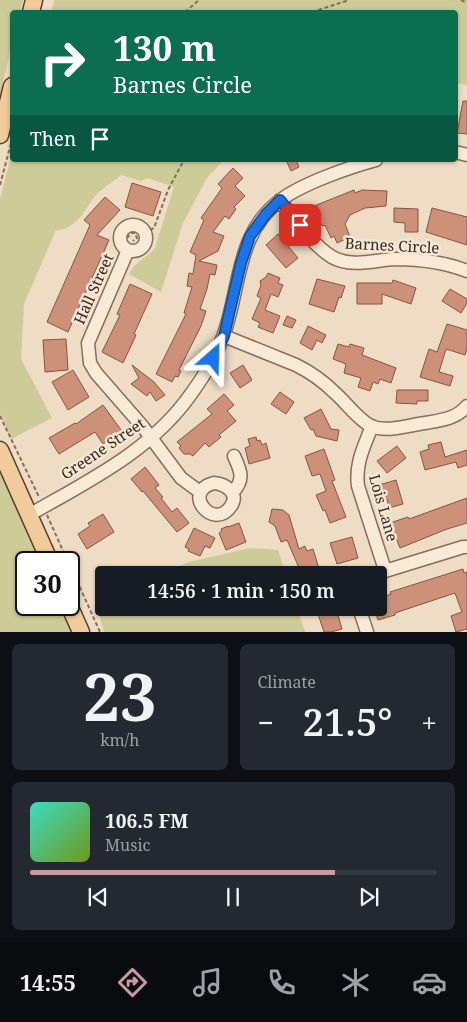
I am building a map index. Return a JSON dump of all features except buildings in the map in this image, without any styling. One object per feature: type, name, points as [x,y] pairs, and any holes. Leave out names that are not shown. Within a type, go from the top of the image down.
[{"type":"main road","points":[[0,135],[10,94]]},
{"type":"main road","points":[[0,450],[45,551]]},
{"type":"main road","points":[[74,616],[81,632]]},
{"type":"street","name":"Greene Street","points":[[29,515],[112,467],[152,438],[172,418],[192,393],[224,336],[248,242],[257,224],[280,200],[300,188],[371,162]]},
{"type":"street","name":"Barnes Circle","points":[[280,200],[317,245],[331,256],[343,262],[357,263],[395,259],[415,260],[438,263],[467,271]]},
{"type":"street","name":"Hall Street","points":[[133,225],[142,228],[145,232],[146,241],[144,246],[140,250],[128,250],[123,247],[121,242],[126,227],[133,225]]},
{"type":"street","name":"Hall Street","points":[[128,250],[88,343],[90,363],[152,438],[181,478],[200,492]]},
{"type":"street","points":[[224,336],[296,364],[332,390],[358,416],[372,426],[394,428],[441,420],[461,413],[467,406]]},
{"type":"street","name":"Lois Lane","points":[[372,426],[357,464],[356,474],[358,486],[384,566]]},
{"type":"street","points":[[232,492],[241,482],[239,468],[234,456]]},
{"type":"street","points":[[214,483],[226,486],[232,492],[234,501],[230,508],[221,514],[215,515],[204,508],[201,503],[200,492],[203,488],[214,483]]},
{"type":"street","points":[[387,569],[467,547]]},
{"type":"street","points":[[361,616],[367,632]]},
{"type":"path","points":[[188,10],[200,0]]},
{"type":"path","points":[[318,10],[349,0]]},
{"type":"path","points":[[461,0],[467,3]]},
{"type":"path","points":[[0,185],[10,144]]},
{"type":"path","points":[[150,230],[154,228],[168,190],[183,162]]},
{"type":"path","points":[[0,416],[38,496]]},
{"type":"path","points":[[49,519],[64,551]]},
{"type":"path","points":[[80,587],[100,632]]},
{"type":"shaded area","points":[[0,0],[23,0],[20,10],[10,10],[10,53],[0,96]]},
{"type":"shaded area","points":[[54,0],[467,0],[467,85],[458,84],[458,10],[52,10]]},
{"type":"shaded area","points":[[10,160],[10,162],[222,162],[207,178],[183,223],[161,292],[129,274],[138,262],[155,248],[174,187],[147,178],[141,181],[121,175],[96,195],[75,222],[63,229],[56,230],[24,304],[21,359],[52,418],[11,439],[0,413],[0,199]]},
{"type":"shaded area","points":[[0,469],[39,551],[15,551],[15,616],[68,616],[76,632],[0,632]]},
{"type":"shaded area","points":[[250,548],[278,550],[283,566],[179,566],[189,562]]},
{"type":"shaded area","points":[[99,616],[300,616],[305,632],[104,632]]},
{"type":"route","points":[[213,358],[224,336],[241,263],[250,236],[257,224],[280,200],[300,225]]}]
